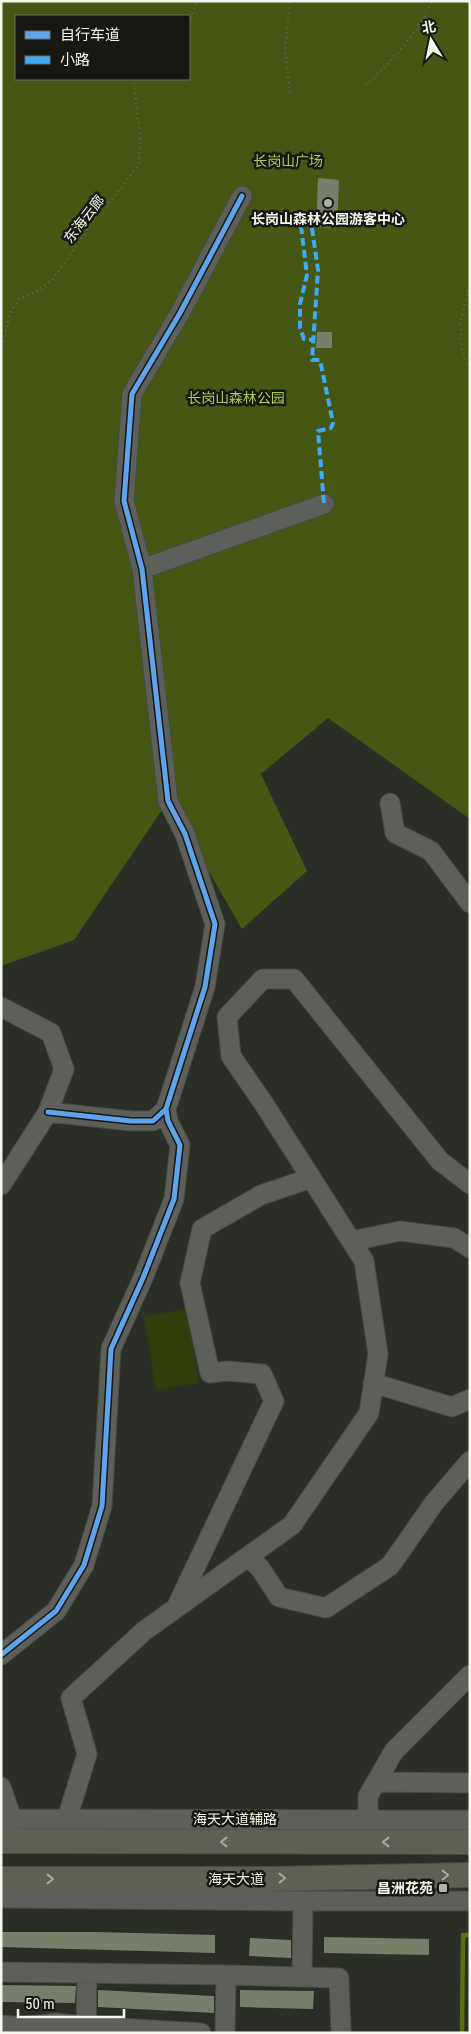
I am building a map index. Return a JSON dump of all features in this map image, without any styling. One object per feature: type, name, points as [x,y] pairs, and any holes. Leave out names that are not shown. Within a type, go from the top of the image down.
[{"type":"main road","points":[[7,1830],[470,1842]]},
{"type":"main road","name":"海天大道","points":[[1,1879],[470,1875]]},
{"type":"street","points":[[1,1655],[56,1612],[84,1565],[102,1506],[111,1349],[143,1278],[174,1199],[180,1144],[168,1120],[166,1109],[205,987],[215,924],[185,834],[168,801],[142,569],[124,501],[132,394],[180,314],[242,196]]},
{"type":"street","points":[[142,569],[324,504]]},
{"type":"street","points":[[390,803],[395,833],[431,851],[470,903]]},
{"type":"street","points":[[66,1819],[87,1754],[71,1698],[144,1631],[292,1525],[369,1413],[378,1354],[364,1261],[264,1104],[231,1056],[227,1017],[263,979],[294,979],[440,1161],[470,1184]]},
{"type":"street","points":[[1,1007],[52,1033],[64,1069],[48,1112],[1,1185]]},
{"type":"street","points":[[48,1112],[131,1122],[153,1121],[166,1109]]},
{"type":"street","points":[[176,1609],[274,1401],[262,1374],[228,1371],[210,1373],[190,1283],[202,1229],[261,1194],[311,1178]]},
{"type":"street","points":[[352,1241],[400,1231],[454,1238],[470,1248]]},
{"type":"street","points":[[373,1383],[452,1407],[470,1400]]},
{"type":"street","points":[[248,1557],[260,1568],[279,1597],[326,1608],[390,1566],[434,1503],[470,1461]]},
{"type":"street","points":[[368,1820],[368,1796],[394,1751],[470,1675]]},
{"type":"street","points":[[376,1782],[470,1783]]},
{"type":"street","points":[[1,1787],[7,1830]]},
{"type":"street","name":"海天大道辅路","points":[[7,1830],[66,1819],[470,1820]]},
{"type":"street","points":[[1,1898],[303,1901],[470,1900]]},
{"type":"street","points":[[302,1977],[303,1901]]},
{"type":"street","points":[[1,1972],[339,1978],[341,2033]]},
{"type":"street","points":[[86,2029],[87,1974]]},
{"type":"street","points":[[225,2033],[226,1975]]},
{"type":"street","points":[[1,2025],[24,2027],[56,2022],[86,2029],[201,2033]]},
{"type":"path","points":[[190,20],[198,1]]},
{"type":"path","points":[[290,1],[285,50],[290,93]]},
{"type":"path","points":[[366,85],[387,66],[407,43],[432,1]]},
{"type":"path","points":[[470,285],[461,320],[461,346],[470,374]]},
{"type":"green space","name":"长岗山森林公园","points":[[1,1],[470,1],[470,819],[328,718],[261,774],[307,871],[242,929],[168,801],[74,940],[1,966]]},
{"type":"green space","points":[[187,1309],[199,1383],[156,1390],[144,1316]]},
{"type":"building","name":"长岗山森林公园游客中心","points":[[318,178],[339,180],[337,228],[316,227]]},
{"type":"building","points":[[317,332],[332,332],[332,348],[316,348]]},
{"type":"building","points":[[1,1932],[215,1935],[215,1953],[1,1947]]},
{"type":"building","points":[[324,1937],[429,1939],[429,1955],[324,1953]]},
{"type":"building","points":[[250,1938],[291,1940],[291,1958],[249,1956]]},
{"type":"building","points":[[1,1985],[76,1986],[75,2003],[1,2002]]},
{"type":"building","points":[[98,1990],[214,1996],[214,2013],[98,2007]]},
{"type":"building","points":[[240,1990],[314,1991],[313,2009],[240,2007]]},
{"type":"waterway","points":[[462,2033],[463,1935],[470,1935]]},
{"type":"marked path","points":[[301,226],[307,275],[300,304],[300,328],[304,339],[313,340]]},
{"type":"marked path","points":[[312,228],[318,270],[312,360],[320,360],[333,423],[331,428],[318,431],[324,504]]},
{"type":"cycle path","points":[[48,1112],[131,1121],[153,1121],[166,1109],[205,987],[215,924],[185,834],[168,801],[142,569],[124,501],[132,394],[180,313],[242,196]]},
{"type":"cycle path","points":[[1,1655],[56,1611],[84,1565],[102,1506],[111,1349],[143,1278],[174,1199],[180,1145],[168,1121],[166,1109]]},
{"type":"place","name":"长岗山森林公园游客中心","points":[[328,203]]},
{"type":"place","name":"昌洲花苑","points":[[443,1888]]},
{"type":"park label","name":"长岗山广场","points":[[288,161]]}]
